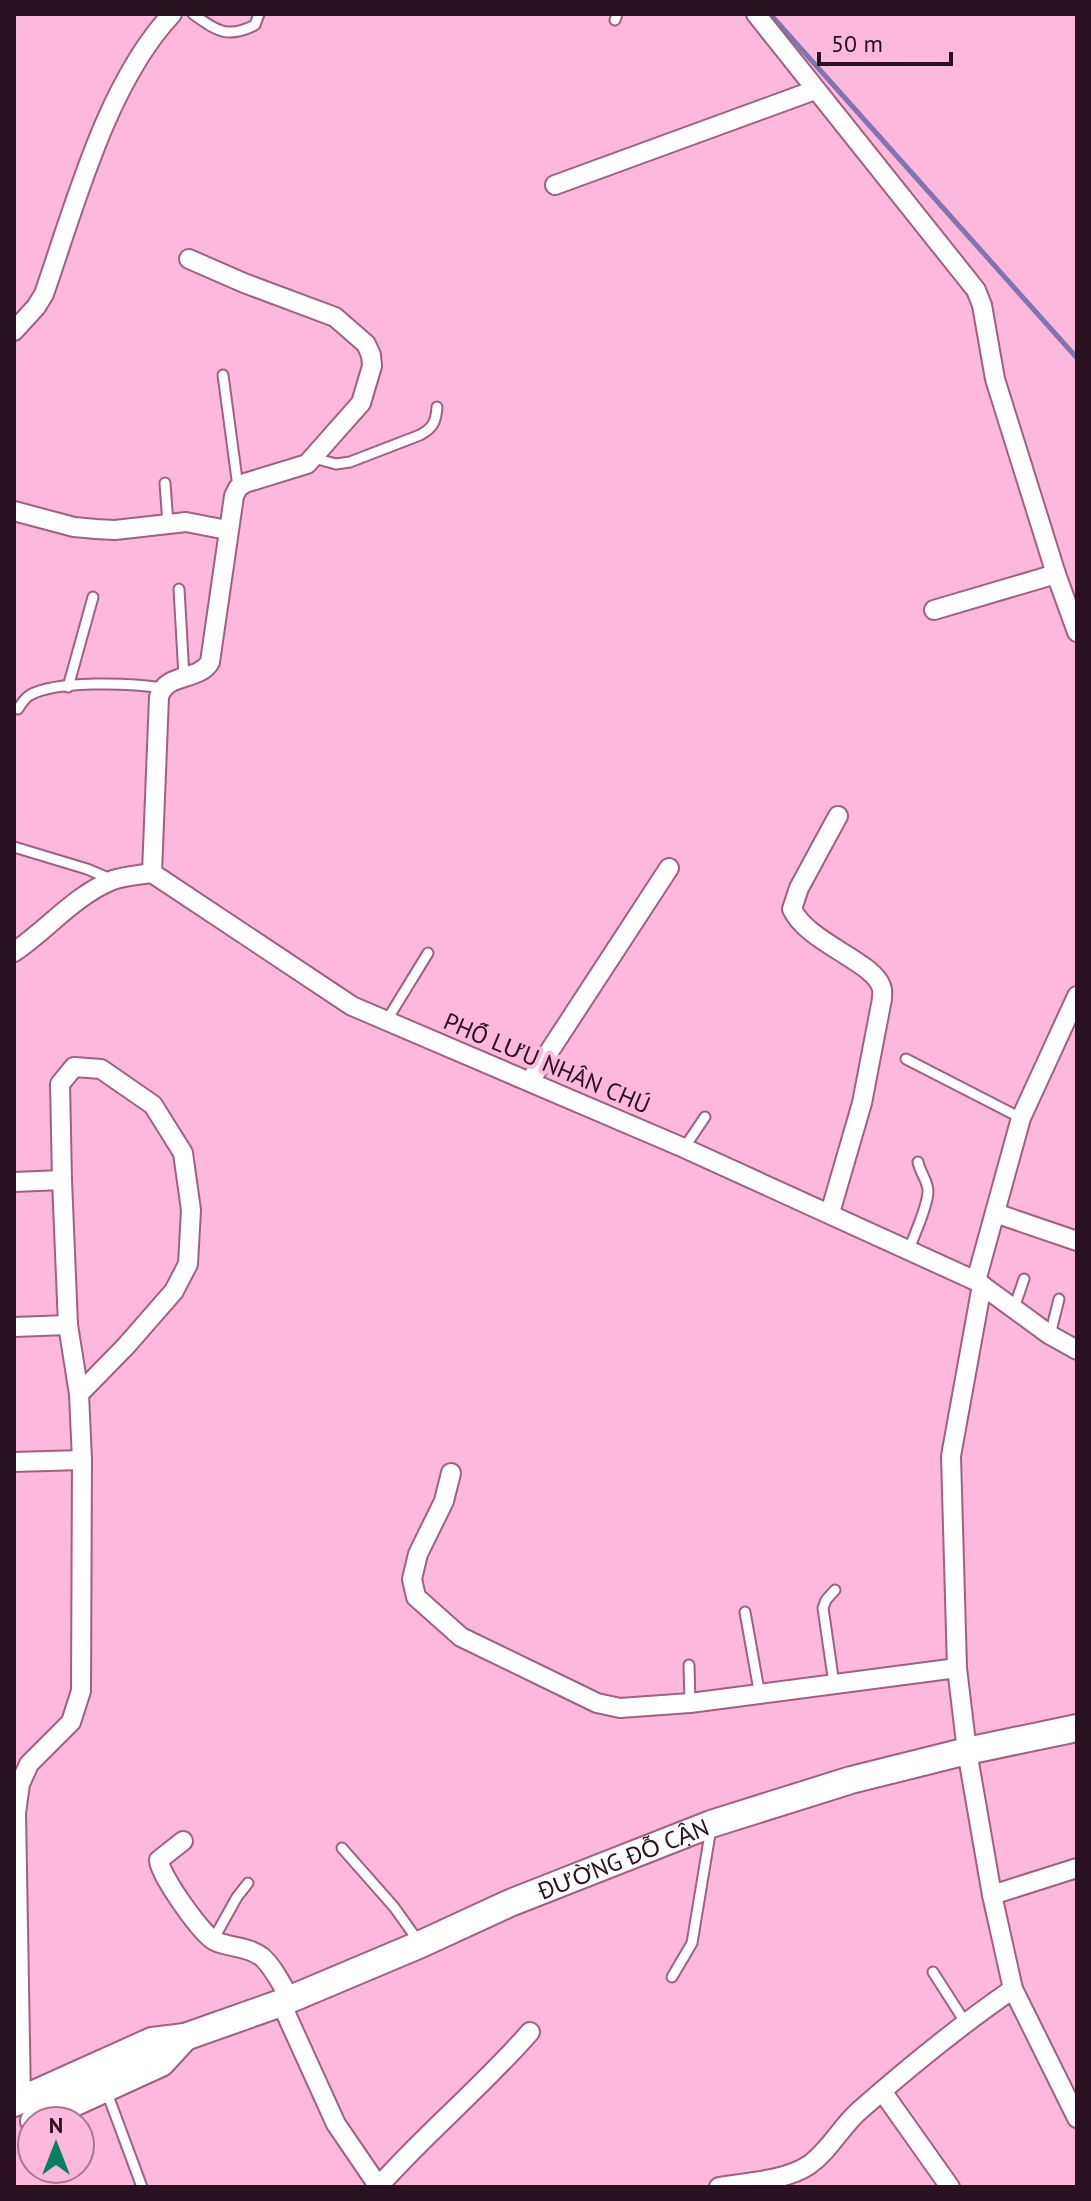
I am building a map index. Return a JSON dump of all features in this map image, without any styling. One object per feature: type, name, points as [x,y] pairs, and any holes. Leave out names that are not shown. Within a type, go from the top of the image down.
[{"type":"main road","name":"ĐƯỜNG ĐỖ CẬN","points":[[36,2105],[152,2041],[185,2037],[286,2001],[510,1903],[711,1824],[851,1780],[1077,1728]]},
{"type":"main road","name":"ĐƯỜNG ĐỖ CẬN","points":[[48,2105],[106,2090],[161,2063],[185,2037]]},
{"type":"street","points":[[756,14],[976,290],[982,305],[995,379],[1056,574],[1076,623]]},
{"type":"street","points":[[14,331],[44,294],[98,140],[141,54],[170,15]]},
{"type":"street","points":[[555,185],[815,90]]},
{"type":"street","points":[[14,952],[64,911],[113,880],[152,873],[152,823],[162,688],[169,682],[201,672],[210,662],[227,530],[238,488],[245,483],[307,464],[314,458],[332,433],[356,412],[372,366],[366,344],[335,317],[189,259]]},
{"type":"street","points":[[14,511],[74,527],[96,529],[201,523],[227,530]]},
{"type":"street","points":[[934,610],[1056,574]]},
{"type":"street","points":[[830,1213],[859,1113],[882,999],[881,985],[870,973],[799,923],[792,909],[799,888],[838,816]]},
{"type":"street","points":[[530,1081],[669,868]]},
{"type":"street","name":"PHỐ LƯU NHÂN CHÚ","points":[[152,873],[352,1006],[684,1148],[979,1283],[1050,1335],[1077,1350]]},
{"type":"street","points":[[1077,996],[1021,1118],[979,1283],[951,1456],[957,1668],[967,1751],[992,1895],[1013,1989],[1077,2118]]},
{"type":"street","points":[[25,2105],[16,1813],[20,1784],[29,1764],[71,1722],[81,1691],[82,1460],[79,1394],[68,1325],[60,1084],[74,1067],[101,1069],[153,1105],[183,1153],[191,1210],[188,1264],[174,1291],[79,1394]]},
{"type":"street","points":[[14,1182],[62,1180]]},
{"type":"street","points":[[995,1213],[1077,1241]]},
{"type":"street","points":[[14,1327],[68,1325]]},
{"type":"street","points":[[14,1462],[82,1460]]},
{"type":"street","points":[[451,1473],[444,1501],[418,1554],[412,1579],[416,1597],[461,1637],[597,1703],[620,1708],[690,1703],[957,1668]]},
{"type":"street","points":[[183,1841],[159,1860],[159,1867],[203,1934],[213,1940],[252,1950],[265,1960],[286,2001],[336,2124],[379,2186],[418,2142],[495,2072],[530,2032]]},
{"type":"street","points":[[992,1895],[1077,1868]]},
{"type":"street","points":[[719,2187],[779,2176],[807,2166],[855,2114],[965,2022],[1013,1989]]},
{"type":"street","points":[[882,2091],[950,2187]]},
{"type":"lane","points":[[193,14],[214,29],[230,34],[255,25],[259,14]]},
{"type":"lane","points":[[223,375],[238,488]]},
{"type":"lane","points":[[314,458],[336,464],[350,462],[420,435],[431,429],[437,418],[437,407]]},
{"type":"lane","points":[[165,483],[168,525]]},
{"type":"lane","points":[[179,589],[184,677]]},
{"type":"lane","points":[[68,687],[93,597]]},
{"type":"lane","points":[[18,709],[27,696],[50,688],[124,684],[162,688]]},
{"type":"lane","points":[[14,847],[113,880]]},
{"type":"lane","points":[[387,1020],[428,953]]},
{"type":"lane","points":[[906,1059],[1021,1118]]},
{"type":"lane","points":[[684,1148],[705,1117]]},
{"type":"lane","points":[[909,1250],[928,1192],[918,1162]]},
{"type":"lane","points":[[1014,1308],[1024,1279]]},
{"type":"lane","points":[[1050,1335],[1059,1299]]},
{"type":"lane","points":[[834,1684],[823,1608],[835,1590]]},
{"type":"lane","points":[[745,1612],[760,1696]]},
{"type":"lane","points":[[689,1665],[690,1703]]},
{"type":"lane","points":[[672,1977],[692,1943],[711,1824]]},
{"type":"lane","points":[[342,1848],[394,1907],[421,1944]]},
{"type":"lane","points":[[213,1940],[248,1883]]},
{"type":"lane","points":[[933,1972],[965,2022]]},
{"type":"lane","points":[[106,2090],[142,2187]]},
{"type":"waterway","points":[[770,14],[1077,358]]}]
